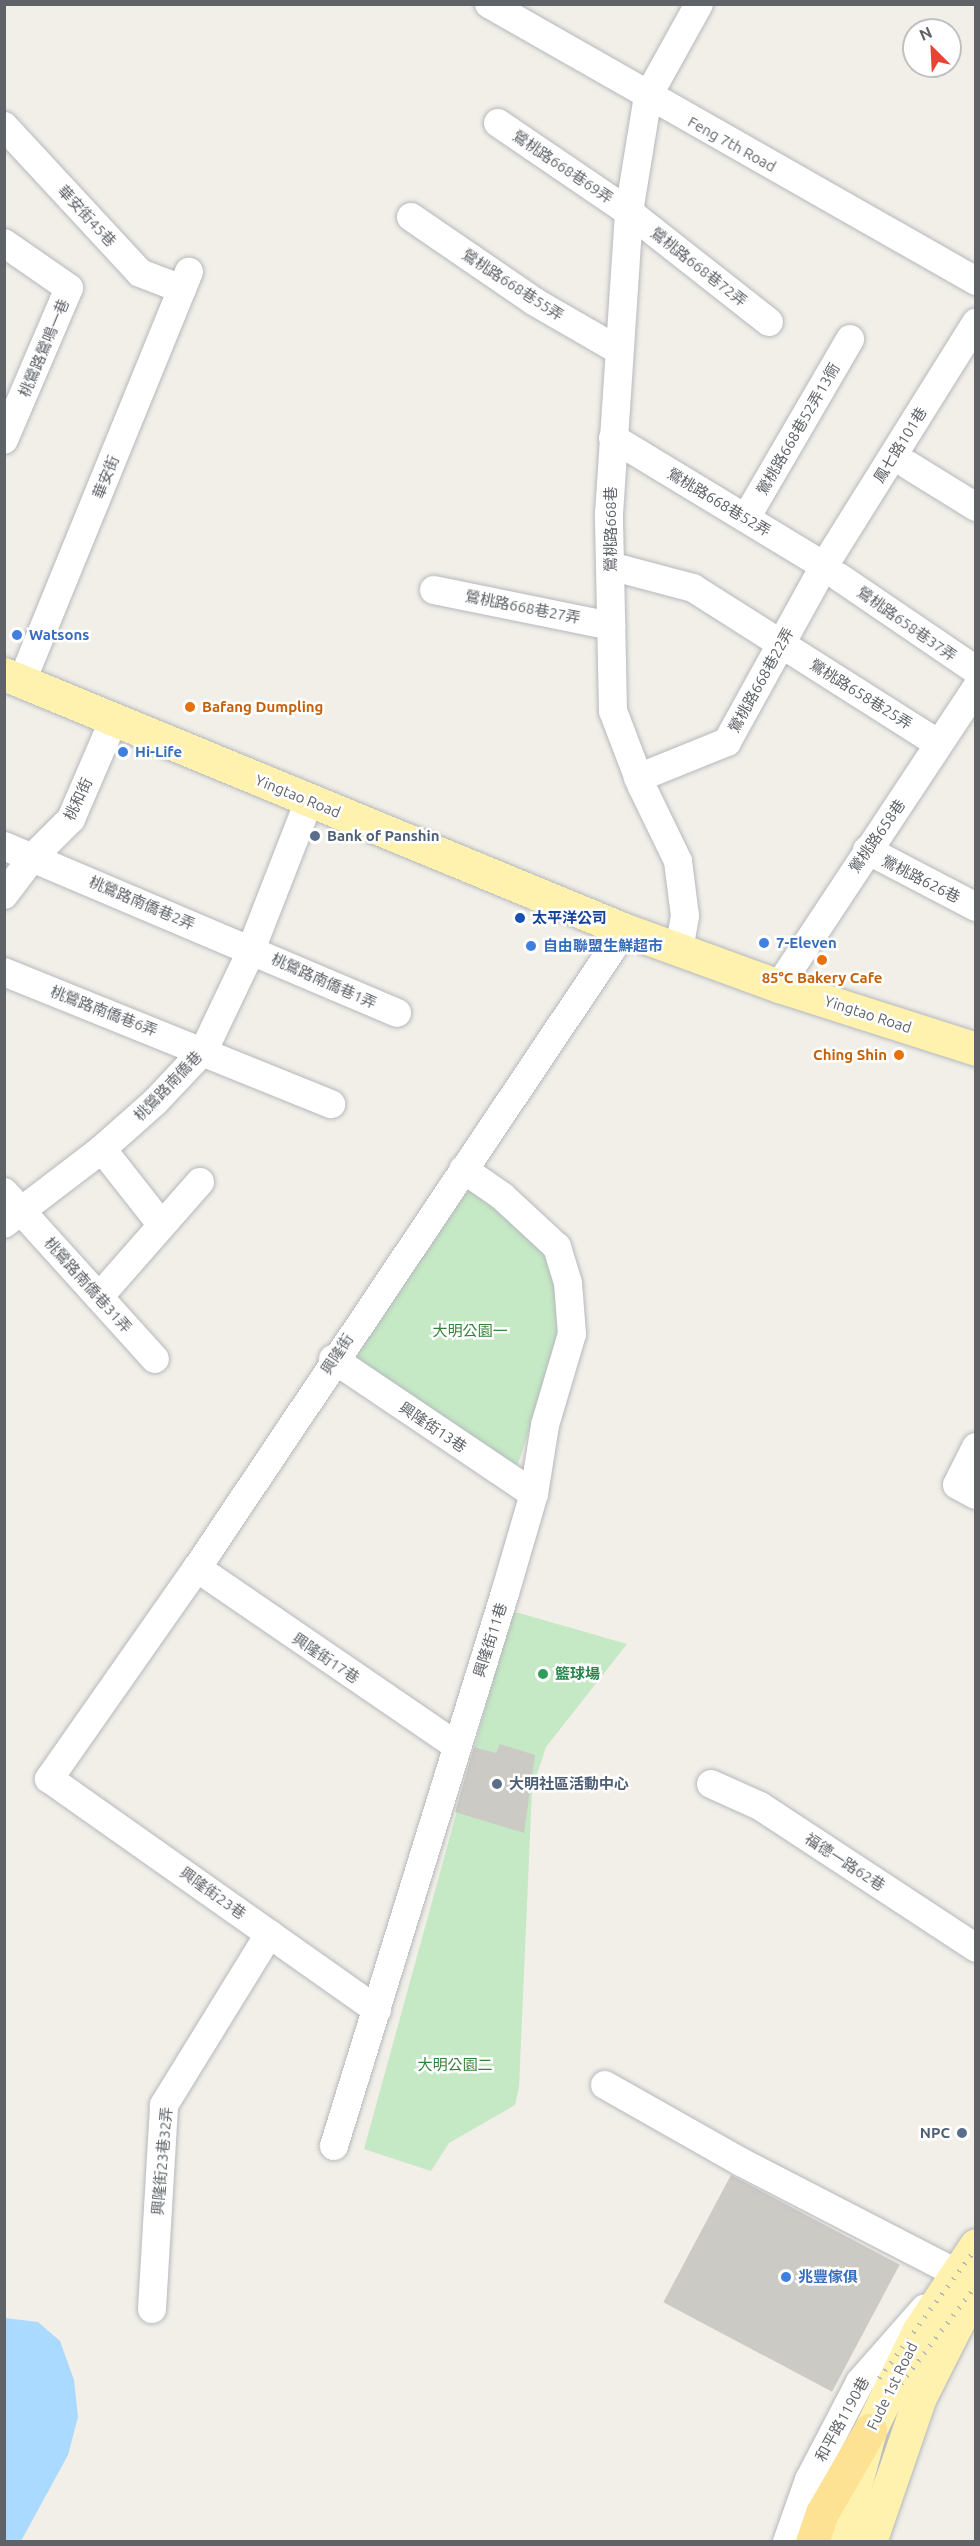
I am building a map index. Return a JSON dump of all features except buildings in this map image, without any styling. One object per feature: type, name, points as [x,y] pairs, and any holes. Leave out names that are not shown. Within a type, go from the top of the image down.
[{"type":"highway","points":[[812,2541],[822,2513],[870,2430]]},
{"type":"main road","name":"Yingtao Road","points":[[13,678],[625,930],[660,921],[681,940],[975,1049]]},
{"type":"main road","name":"Yingtao Road","points":[[783,978],[975,1030]]},
{"type":"main road","name":"Fude 1st Road","points":[[870,2541],[920,2397],[966,2284],[975,2245]]},
{"type":"main road","name":"Fude 1st Road","points":[[840,2541],[870,2430],[919,2330],[966,2284]]},
{"type":"street","name":"Feng 7th Road","points":[[489,4],[975,281]]},
{"type":"street","name":"鶯桃路668巷","points":[[681,940],[678,861],[638,778],[613,711],[610,566],[613,438],[629,212],[648,96],[699,4]]},
{"type":"street","name":"鶯桃路668巷69弄","points":[[498,123],[629,212]]},
{"type":"street","name":"華安街45巷","points":[[4,126],[140,273],[186,280]]},
{"type":"street","name":"鶯桃路668巷72弄","points":[[629,212],[769,322]]},
{"type":"street","name":"鶯桃路668巷55弄","points":[[411,217],[535,302],[618,350]]},
{"type":"street","name":"桃鶯路鶯鳴一巷","points":[[4,243],[69,288],[4,440]]},
{"type":"street","name":"華安街","points":[[13,678],[186,280]]},
{"type":"street","name":"鳳七路101巷","points":[[832,571],[975,323]]},
{"type":"street","name":"鶯桃路668巷52弄13衕","points":[[746,518],[850,339]]},
{"type":"street","name":"鶯桃路668巷52弄","points":[[613,438],[832,571]]},
{"type":"street","points":[[908,465],[975,507]]},
{"type":"street","name":"鶯桃路658巷25弄","points":[[610,566],[693,588],[939,744]]},
{"type":"street","name":"鶯桃路668巷22弄","points":[[638,778],[727,742],[782,644],[832,571]]},
{"type":"street","name":"鶯桃路658巷37弄","points":[[832,571],[975,670]]},
{"type":"street","name":"鶯桃路668巷27弄","points":[[434,590],[611,626]]},
{"type":"street","name":"鶯桃路658巷","points":[[783,978],[975,688]]},
{"type":"street","name":"桃和街","points":[[4,895],[33,857],[71,819],[114,719]]},
{"type":"street","name":"桃鶯路南僑巷","points":[[10,1209],[102,1149],[155,1102],[204,1050],[251,949],[309,801]]},
{"type":"street","name":"桃鶯路南僑巷2弄","points":[[4,846],[251,949]]},
{"type":"street","name":"鶯桃路626巷","points":[[867,850],[975,907]]},
{"type":"street","name":"興隆街","points":[[49,1779],[197,1568],[333,1359],[625,930]]},
{"type":"street","name":"桃鶯路南僑巷1弄","points":[[251,949],[397,1013]]},
{"type":"street","name":"桃鶯路南僑巷6弄","points":[[4,972],[204,1050],[331,1104]]},
{"type":"street","points":[[102,1149],[160,1223]]},
{"type":"street","name":"興隆街11巷","points":[[334,2146],[534,1494],[545,1425],[572,1334],[568,1283],[557,1247],[502,1196],[463,1169]]},
{"type":"street","points":[[99,1296],[160,1223],[200,1182]]},
{"type":"street","name":"桃鶯路南僑巷31弄","points":[[10,1209],[99,1296],[155,1359]]},
{"type":"street","name":"興隆街13巷","points":[[333,1359],[534,1494]]},
{"type":"street","points":[[966,1490],[975,1447]]},
{"type":"street","name":"興隆街17巷","points":[[197,1568],[457,1746]]},
{"type":"street","name":"興隆街23巷","points":[[49,1779],[377,2010]]},
{"type":"street","name":"福德一路62巷","points":[[711,1784],[760,1806],[975,1948]]},
{"type":"street","name":"興隆街23巷32弄","points":[[152,2309],[164,2105],[270,1934]]},
{"type":"street","points":[[605,2085],[966,2284]]},
{"type":"street","name":"和平路1190巷","points":[[787,2541],[809,2480],[860,2382],[893,2340],[966,2284]]},
{"type":"green space","name":"大明公園一","points":[[463,1187],[505,1214],[544,1251],[555,1277],[558,1324],[555,1352],[517,1467],[358,1363],[356,1346]]},
{"type":"green space","name":"大明公園二","points":[[512,1611],[627,1644],[546,1747],[532,1789],[519,2087],[515,2105],[449,2143],[431,2171],[364,2149]]},
{"type":"water","points":[[5,2318],[38,2322],[60,2341],[74,2380],[78,2417],[68,2455],[21,2541],[5,2541]]},
{"type":"railway","points":[[879,2378],[976,2248]]},
{"type":"railway","points":[[895,2391],[976,2285]]},
{"type":"place","name":"Watsons","points":[[17,635]]},
{"type":"place","name":"Bafang Dumpling","points":[[190,707]]},
{"type":"place","name":"Hi-Life","points":[[123,752]]},
{"type":"place","name":"Bank of Panshin","points":[[315,836]]},
{"type":"place","name":"太平洋公司","points":[[520,918]]},
{"type":"place","name":"7-Eleven","points":[[764,943]]},
{"type":"place","name":"自由聯盟生鮮超市","points":[[531,946]]},
{"type":"place","name":"85°C Bakery Cafe","points":[[822,960]]},
{"type":"place","name":"Ching Shin","points":[[899,1055]]},
{"type":"place","name":"籃球場","points":[[543,1674]]},
{"type":"place","name":"大明社區活動中心","points":[[497,1784]]},
{"type":"place","name":"NPC","points":[[962,2133]]},
{"type":"place","name":"兆豐傢俱","points":[[786,2277]]}]
